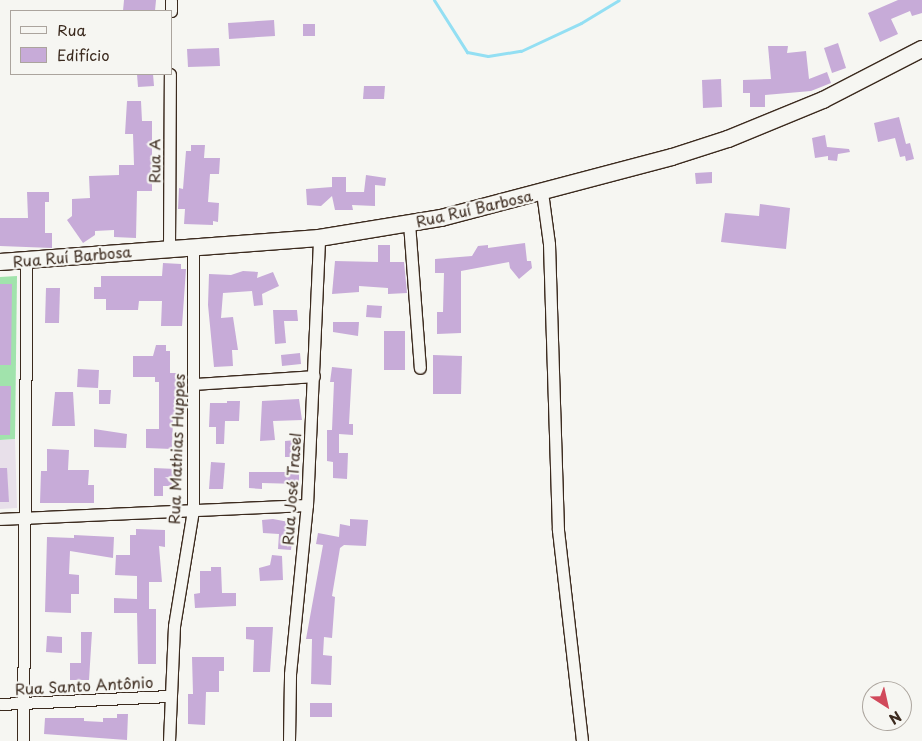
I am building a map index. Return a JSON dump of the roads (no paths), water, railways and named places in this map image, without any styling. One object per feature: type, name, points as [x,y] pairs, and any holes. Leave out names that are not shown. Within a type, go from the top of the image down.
[{"type":"main road","name":"Rua Ruí Barbosa","points":[[0,262],[319,238],[441,218],[542,192],[728,139],[823,100],[922,49]]},
{"type":"street","name":"Rua A","points":[[169,248],[170,75]]},
{"type":"street","points":[[542,192],[549,244],[558,530],[582,741]]},
{"type":"street","points":[[409,223],[420,368]]},
{"type":"street","name":"Rua José Trasel","points":[[289,741],[290,674],[307,505],[319,238]]},
{"type":"street","name":"Rua Mathias Huppes","points":[[169,741],[169,696],[174,626],[193,510],[193,246]]},
{"type":"street","points":[[23,741],[26,259]]},
{"type":"street","points":[[194,384],[314,376]]},
{"type":"street","points":[[0,519],[307,505]]},
{"type":"street","name":"Rua Santo Antônio","points":[[0,704],[169,696]]},
{"type":"waterway","points":[[434,0],[467,52],[488,56],[521,51],[581,23],[619,0]]}]
